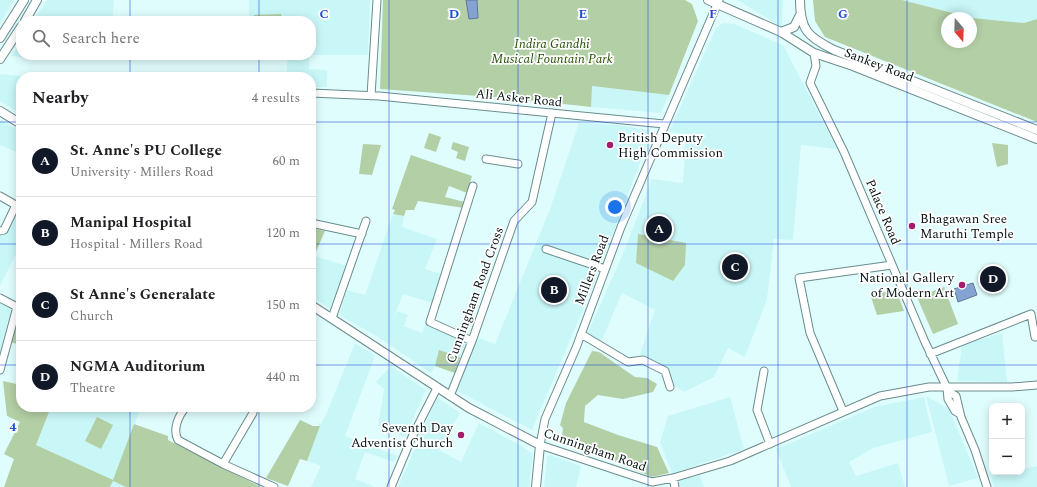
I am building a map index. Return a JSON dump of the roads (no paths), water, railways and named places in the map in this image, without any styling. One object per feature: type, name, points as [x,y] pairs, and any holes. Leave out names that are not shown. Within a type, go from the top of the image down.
[{"type":"main road","points":[[0,38],[24,0]]},
{"type":"main road","points":[[28,16],[38,0]]},
{"type":"main road","name":"Sankey Road","points":[[708,0],[718,2],[781,32],[814,53],[1037,139]]},
{"type":"main road","points":[[781,32],[794,27],[800,15],[800,0]]},
{"type":"main road","name":"Sankey Road","points":[[800,15],[804,28],[808,35],[814,40],[841,53],[1037,130]]},
{"type":"main road","points":[[0,59],[16,35]]},
{"type":"main road","name":"Palace Road","points":[[814,40],[814,53]]},
{"type":"main road","points":[[0,111],[16,121]]},
{"type":"main road","name":"Cunningham Road","points":[[316,308],[476,413],[540,444]]},
{"type":"main road","name":"Millers Road","points":[[536,487],[540,444]]},
{"type":"street","points":[[371,96],[376,0]]},
{"type":"street","name":"Millers Road","points":[[540,444],[545,419],[581,334],[605,269],[664,124],[718,2]]},
{"type":"street","name":"Palace Road","points":[[814,53],[816,66],[810,83],[840,143],[930,354],[948,390],[956,396],[960,414],[985,476],[987,487]]},
{"type":"street","name":"Ali Asker Road","points":[[316,93],[371,96],[664,124]]},
{"type":"street","name":"Cunningham Road Cross","points":[[450,396],[472,341],[514,220],[532,202],[552,113]]},
{"type":"street","points":[[486,159],[518,164]]},
{"type":"street","points":[[472,341],[430,322],[473,186]]},
{"type":"street","points":[[0,196],[16,205]]},
{"type":"street","points":[[0,231],[4,229],[16,209]]},
{"type":"street","points":[[332,318],[366,221]]},
{"type":"street","points":[[316,224],[362,234]]},
{"type":"street","points":[[546,249],[605,269]]},
{"type":"street","points":[[843,411],[810,333],[799,278],[892,264]]},
{"type":"street","points":[[0,298],[16,306]]},
{"type":"street","points":[[930,354],[1031,314],[1035,337]]},
{"type":"street","points":[[0,370],[16,318]]},
{"type":"street","points":[[581,334],[628,362],[643,360],[665,371],[670,387]]},
{"type":"street","points":[[764,372],[757,410],[770,444]]},
{"type":"street","name":"Cunningham Road","points":[[540,444],[652,482],[673,478],[730,460],[880,396],[929,387],[948,390],[1037,385]]},
{"type":"street","points":[[391,487],[412,436],[437,388]]},
{"type":"street","points":[[182,412],[179,416],[176,436],[178,440],[223,464],[274,487]]},
{"type":"street","points":[[223,464],[253,412]]},
{"type":"street","points":[[673,478],[675,487]]},
{"type":"water","points":[[466,0],[477,0],[478,18],[469,19]]},
{"type":"water","points":[[973,283],[977,295],[958,302],[954,289]]},
{"type":"place","name":"British Deputy High Commission","points":[[610,145]]},
{"type":"place","name":"Bhagawan Sree Maruthi Temple","points":[[912,226]]},
{"type":"place","name":"St. Anne's PU College","points":[[659,229]]},
{"type":"place","name":"St Anne's Generalate","points":[[735,267]]},
{"type":"place","name":"NGMA Auditorium","points":[[993,279]]},
{"type":"place","name":"National Gallery of Modern Art","points":[[962,285]]},
{"type":"place","name":"Manipal Hospital","points":[[554,290]]},
{"type":"place","name":"Seventh Day Adventist Church","points":[[461,435]]},
{"type":"park label","name":"Indira Gandhi Musical Fountain Park","points":[[552,52]]}]
